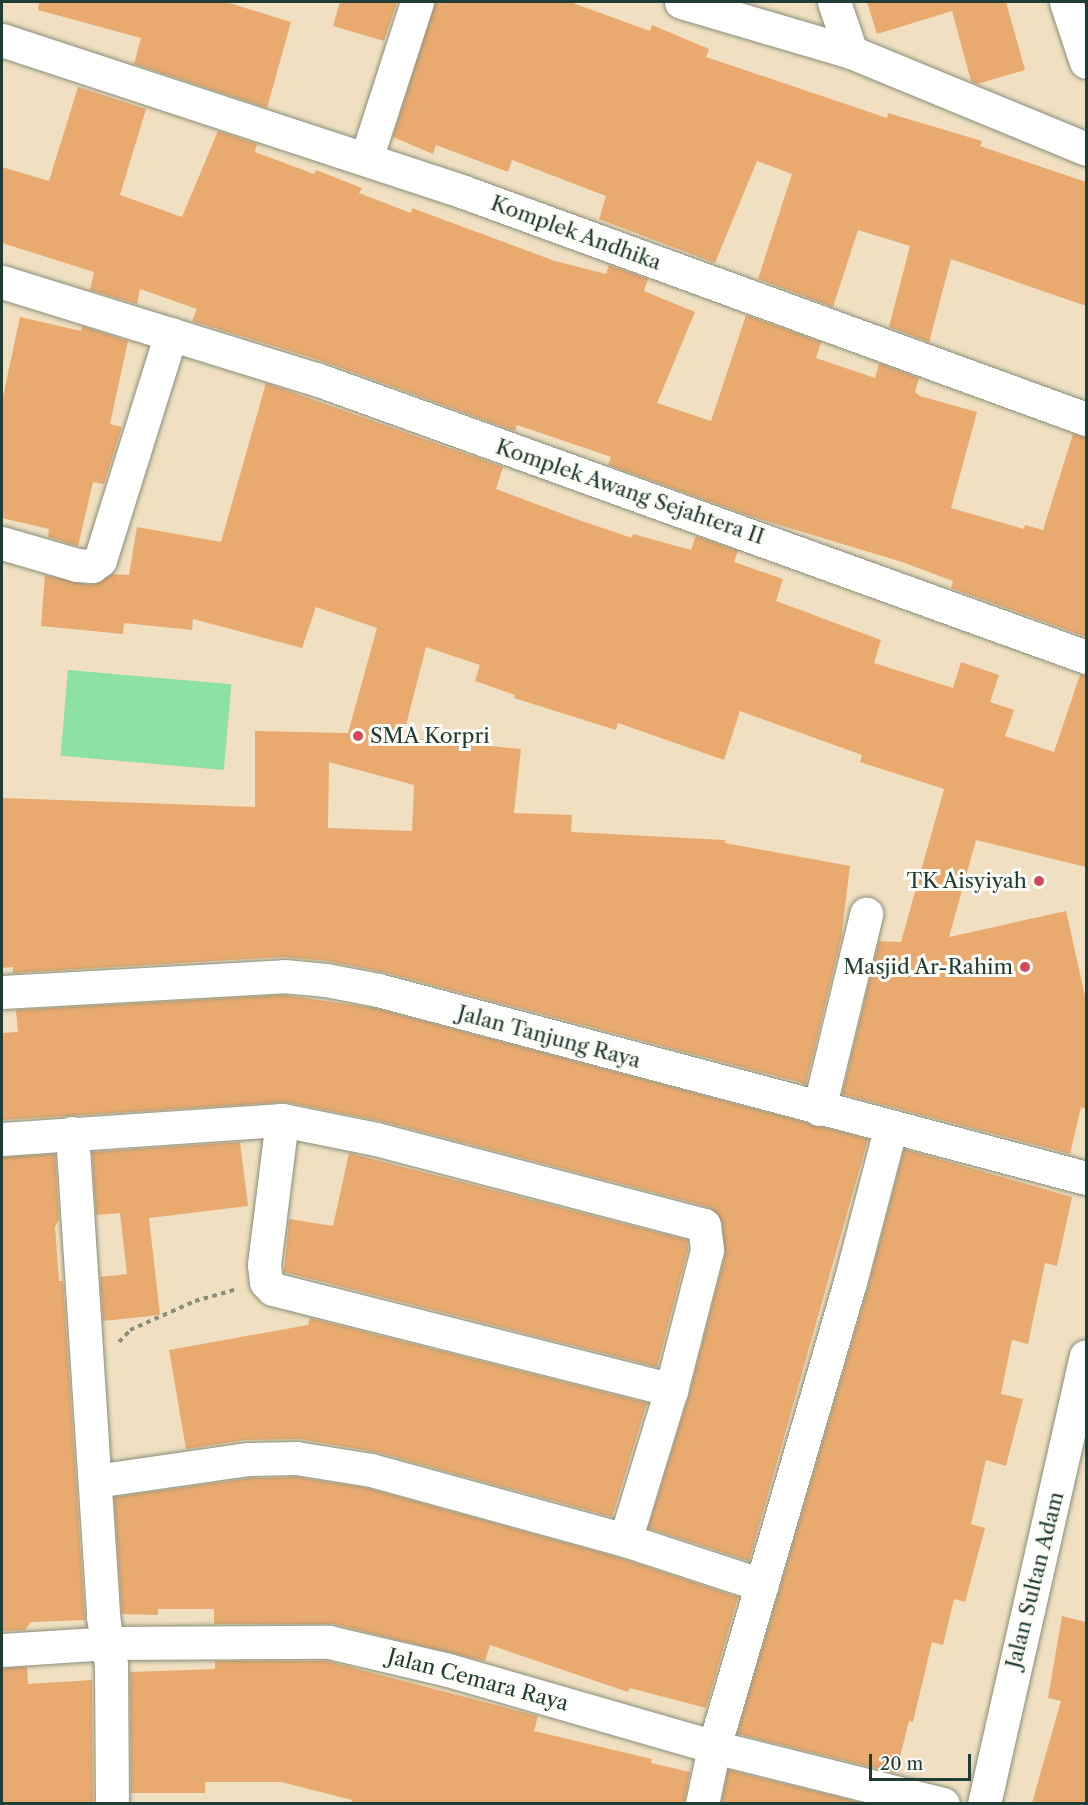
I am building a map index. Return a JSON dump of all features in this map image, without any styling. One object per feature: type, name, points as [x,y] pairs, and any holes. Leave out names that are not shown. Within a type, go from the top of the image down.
[{"type":"street","points":[[366,159],[417,2]]},
{"type":"street","points":[[681,2],[851,52],[1086,149]]},
{"type":"street","points":[[834,2],[851,52]]},
{"type":"street","points":[[1066,2],[1086,62]]},
{"type":"street","name":"Komplek Andhika","points":[[2,40],[62,57],[366,159],[1086,419]]},
{"type":"street","name":"Komplek Awang Sejahtera II","points":[[2,282],[316,380],[1086,657]]},
{"type":"street","points":[[2,543],[77,565],[92,566],[100,560],[171,334]]},
{"type":"street","points":[[819,1109],[866,914]]},
{"type":"street","name":"Jalan Tanjung Raya","points":[[2,992],[284,976],[326,980],[378,990],[890,1129],[1086,1178]]},
{"type":"street","points":[[282,1120],[264,1265],[266,1282],[273,1289],[671,1390]]},
{"type":"street","points":[[2,1138],[282,1120],[376,1139],[704,1225],[706,1250],[671,1390],[625,1540]]},
{"type":"street","points":[[702,1803],[714,1747],[850,1282],[890,1129]]},
{"type":"street","points":[[72,1133],[103,1617],[109,1643],[112,1803]]},
{"type":"street","name":"Jalan Sultan Adam","points":[[984,1803],[1086,1356]]},
{"type":"street","points":[[94,1481],[248,1459],[296,1458],[371,1470],[625,1540],[762,1585]]},
{"type":"street","name":"Jalan Cemara Raya","points":[[2,1650],[109,1643],[329,1642],[448,1670],[714,1747],[943,1803]]},
{"type":"path","points":[[114,1347],[130,1330],[195,1300],[266,1282]]},
{"type":"green space","points":[[68,670],[231,684],[224,770],[61,756]]},
{"type":"building","points":[[39,2],[226,2],[291,22],[267,108],[134,64],[141,38],[38,10]]},
{"type":"building","points":[[340,2],[397,2],[384,41],[333,26]]},
{"type":"building","points":[[435,2],[570,2],[650,31],[652,25],[709,49],[706,57],[887,118],[888,113],[982,141],[980,146],[1086,182],[1086,306],[951,259],[929,342],[889,327],[910,246],[858,230],[833,307],[758,279],[792,174],[757,161],[715,263],[599,219],[606,196],[512,160],[508,172],[436,145],[433,154],[393,137]]},
{"type":"building","points":[[867,2],[1006,2],[1025,70],[977,84],[971,81],[952,11],[877,34]]},
{"type":"building","points":[[78,87],[146,109],[120,195],[182,217],[218,131],[257,144],[255,152],[314,174],[316,170],[362,188],[359,193],[411,213],[412,208],[555,261],[606,274],[609,265],[648,279],[644,291],[695,312],[657,403],[711,421],[746,315],[821,342],[816,358],[875,378],[879,363],[919,378],[915,392],[920,396],[977,412],[951,508],[1024,529],[1025,525],[1043,530],[1073,434],[1086,437],[1086,637],[951,588],[953,581],[902,562],[750,516],[608,465],[611,457],[517,425],[515,431],[322,361],[192,321],[197,309],[140,289],[137,304],[90,290],[94,272],[2,243],[2,167],[49,181]]},
{"type":"building","points":[[20,317],[81,331],[82,326],[128,341],[110,424],[122,427],[104,484],[93,482],[78,546],[48,537],[49,529],[2,518],[2,401]]},
{"type":"building","points":[[266,383],[503,467],[496,489],[579,520],[632,538],[633,534],[691,550],[696,536],[738,551],[734,562],[783,579],[776,601],[881,640],[874,663],[953,688],[961,662],[999,675],[990,702],[1014,710],[1005,736],[1054,752],[1080,675],[1086,675],[1086,867],[976,840],[949,937],[1066,911],[1086,1000],[1086,1109],[1081,1107],[1070,1154],[842,1094],[879,941],[901,942],[944,789],[860,762],[862,755],[740,711],[724,760],[618,723],[616,730],[514,698],[515,695],[475,681],[480,665],[426,647],[403,737],[521,749],[514,813],[572,815],[571,832],[725,840],[725,843],[850,866],[841,939],[806,1084],[383,972],[328,961],[283,957],[13,973],[13,967],[2,968],[3,798],[255,807],[255,731],[348,733],[377,628],[316,607],[302,648],[193,619],[192,630],[124,623],[123,634],[41,626],[45,575],[91,585],[112,574],[129,575],[137,527],[221,542]],"holes":[[[329,762],[414,785],[412,831],[328,828]]]},
{"type":"building","points":[[284,995],[374,1008],[868,1139],[749,1561],[648,1528],[689,1395],[725,1255],[722,1222],[709,1207],[381,1121],[286,1102],[2,1120],[2,1033],[18,1032],[16,1010]]},
{"type":"building","points":[[240,1142],[248,1206],[149,1218],[160,1315],[103,1321],[100,1277],[127,1274],[120,1213],[96,1215],[92,1152]]},
{"type":"building","points":[[904,1149],[1072,1197],[1057,1266],[1045,1263],[1028,1344],[1012,1340],[1001,1394],[1023,1399],[1006,1466],[986,1460],[971,1524],[985,1528],[965,1602],[954,1599],[943,1645],[932,1642],[913,1722],[909,1721],[896,1773],[737,1734],[868,1287]]},
{"type":"building","points":[[349,1153],[687,1240],[688,1249],[657,1367],[284,1272],[289,1219],[333,1226]]},
{"type":"building","points":[[55,1154],[59,1219],[55,1227],[59,1281],[63,1281],[85,1620],[31,1622],[25,1630],[2,1631],[2,1157]]},
{"type":"building","points":[[310,1318],[647,1403],[612,1517],[376,1452],[299,1439],[245,1440],[186,1449],[169,1350],[308,1325]]},
{"type":"building","points":[[295,1477],[367,1488],[620,1558],[738,1597],[706,1708],[630,1688],[628,1692],[490,1645],[485,1661],[333,1624],[214,1624],[214,1609],[158,1609],[158,1615],[122,1614],[114,1497],[250,1478]]},
{"type":"building","points":[[1062,1616],[1086,1622],[1086,1803],[1032,1803],[1061,1701],[1048,1698]]},
{"type":"building","points":[[215,1661],[327,1661],[538,1716],[534,1731],[652,1759],[651,1763],[690,1772],[684,1803],[351,1803],[352,1800],[281,1782],[205,1782],[205,1793],[131,1793],[130,1672],[215,1669]]},
{"type":"building","points":[[27,1667],[28,1684],[92,1680],[93,1803],[2,1803],[2,1668]]},
{"type":"building","points":[[728,1770],[863,1803],[721,1803]]},
{"type":"place","name":"SMA Korpri","points":[[358,736]]},
{"type":"place","name":"TK Aisyiyah","points":[[1039,881]]},
{"type":"place","name":"Masjid Ar-Rahim","points":[[1025,967]]}]
